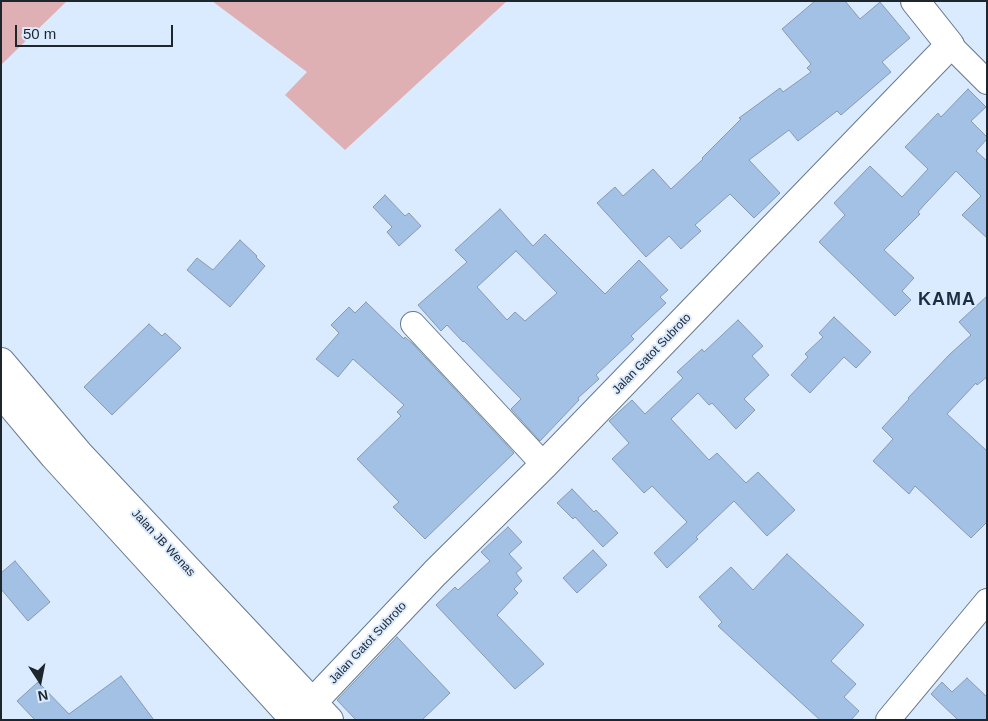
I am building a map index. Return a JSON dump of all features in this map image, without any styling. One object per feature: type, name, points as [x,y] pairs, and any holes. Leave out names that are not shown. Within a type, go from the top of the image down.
[{"type":"street","points":[[915,1],[950,45],[987,82]]},
{"type":"street","name":"Jalan Gatot Subroto","points":[[305,716],[435,572],[544,466],[950,45]]},
{"type":"street","points":[[414,324],[544,466]]},
{"type":"street","name":"Jalan JB Wenas","points":[[1,362],[305,716]]},
{"type":"street","name":"Jalan JB Wenas","points":[[1,393],[54,456],[305,716]]},
{"type":"street","points":[[888,720],[987,601]]},
{"type":"shaded area","points":[[1,1],[67,1],[1,65]]},
{"type":"shaded area","points":[[212,1],[507,1],[345,150],[285,95],[307,72]]},
{"type":"building","points":[[815,1],[845,1],[860,19],[880,2],[910,38],[882,62],[891,72],[841,115],[837,111],[798,141],[789,130],[749,160],[780,193],[754,218],[730,194],[695,225],[701,231],[681,249],[669,236],[646,257],[597,203],[615,187],[623,196],[653,169],[671,189],[703,159],[741,119],[739,118],[780,88],[783,92],[811,72],[807,68],[811,64],[782,29]]},
{"type":"building","points":[[968,89],[986,107],[971,121],[987,137],[976,151],[987,161],[987,238],[962,215],[981,196],[956,171],[918,212],[920,214],[884,250],[914,278],[902,291],[911,300],[895,316],[819,242],[845,215],[834,203],[870,166],[902,197],[928,169],[905,147],[938,113],[941,117]]},
{"type":"building","points":[[385,195],[405,216],[409,213],[421,226],[399,246],[387,232],[392,227],[373,207]]},
{"type":"building","points":[[500,209],[533,246],[545,234],[605,294],[639,260],[668,290],[660,297],[666,303],[631,336],[634,339],[596,375],[599,379],[578,398],[579,400],[540,441],[511,409],[521,399],[447,325],[441,331],[418,305],[467,262],[455,250]],"holes":[[[516,251],[557,293],[525,321],[515,312],[507,320],[477,287]]]},
{"type":"building","points":[[240,240],[265,266],[230,307],[187,270],[197,258],[213,270]]},
{"type":"building","points":[[987,296],[987,377],[977,385],[976,383],[947,414],[987,451],[987,522],[971,538],[915,486],[909,494],[873,461],[893,439],[882,428],[950,354],[971,335],[959,322]]},
{"type":"building","points":[[366,302],[404,339],[405,337],[413,344],[514,453],[425,539],[393,507],[399,502],[357,459],[401,416],[397,412],[404,405],[353,359],[338,377],[316,359],[339,333],[331,325],[349,307],[355,313]]},
{"type":"building","points":[[834,317],[871,352],[856,368],[844,357],[810,393],[791,375],[808,357],[805,354],[823,337],[819,333]]},
{"type":"building","points":[[738,320],[763,346],[752,356],[769,375],[744,399],[755,410],[736,429],[712,403],[709,405],[698,393],[671,419],[709,460],[717,453],[746,483],[758,472],[795,510],[767,536],[734,501],[667,568],[654,553],[687,522],[652,486],[644,493],[612,459],[629,443],[609,421],[632,400],[645,414],[683,378],[677,372],[702,349],[704,352]]},
{"type":"building","points":[[149,324],[162,336],[165,333],[181,348],[112,415],[84,387]]},
{"type":"building","points":[[572,489],[618,533],[603,547],[575,517],[573,519],[557,503]]},
{"type":"building","points":[[508,527],[522,542],[509,554],[522,568],[516,573],[522,581],[514,589],[518,593],[497,615],[544,664],[515,689],[436,605],[455,587],[458,590],[490,561],[481,552]]},
{"type":"building","points":[[593,550],[607,565],[577,593],[563,578]]},
{"type":"building","points":[[787,554],[864,625],[831,661],[856,684],[844,697],[859,711],[851,720],[820,720],[718,626],[722,622],[699,597],[731,567],[753,590]]},
{"type":"building","points":[[15,561],[50,602],[28,621],[1,589],[1,573]]},
{"type":"building","points":[[397,637],[450,693],[422,720],[356,720],[337,700]]},
{"type":"building","points":[[121,676],[154,720],[35,720],[17,701],[38,682],[69,714]]},
{"type":"building","points":[[967,678],[987,697],[987,720],[958,720],[931,694],[942,682],[952,692]]},
{"type":"district","name":"KAMA","points":[[947,300]]}]
